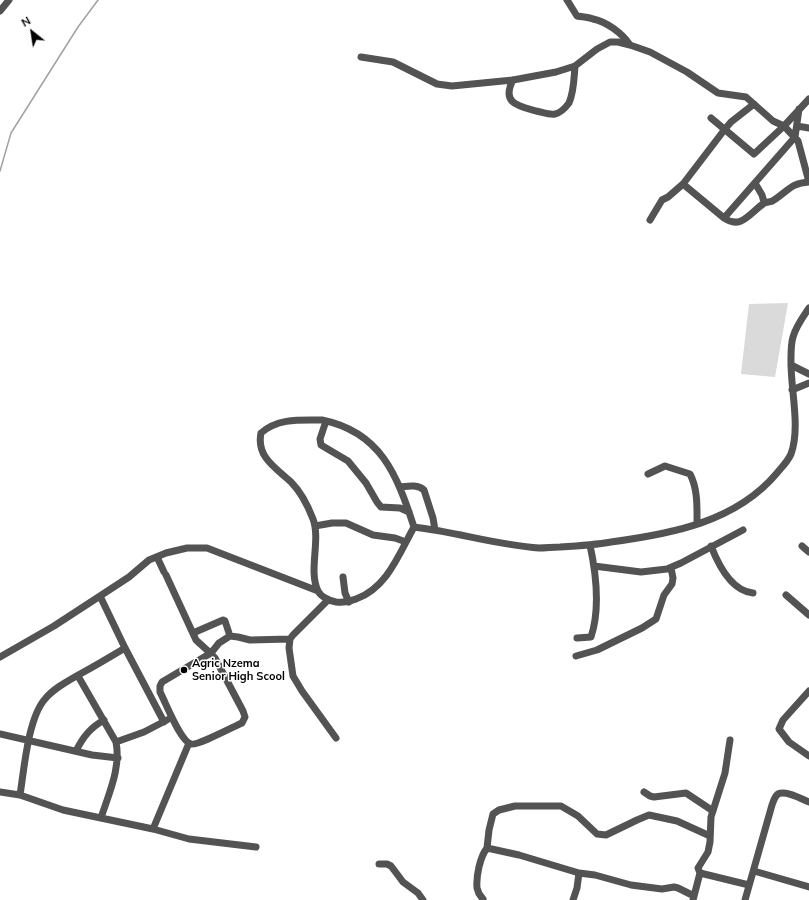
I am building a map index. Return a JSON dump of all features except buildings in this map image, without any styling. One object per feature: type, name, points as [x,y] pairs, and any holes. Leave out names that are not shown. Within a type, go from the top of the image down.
[{"type":"street","points":[[0,11],[9,0]]},
{"type":"street","points":[[567,0],[577,16],[593,18],[614,29],[625,37],[630,45]]},
{"type":"street","points":[[361,57],[393,62],[437,84],[452,86],[513,80],[556,72],[575,66],[597,49],[610,42],[630,45],[650,52],[687,72],[718,93],[726,95],[742,95],[746,97],[773,121],[784,126],[796,137],[800,146],[809,182],[796,184],[774,201],[764,202],[744,220],[739,222],[731,222],[724,218],[683,184]]},
{"type":"street","points":[[513,80],[509,89],[512,102],[519,106],[550,114],[557,114],[568,104],[573,88],[575,66]]},
{"type":"street","points":[[712,118],[754,154],[809,100]]},
{"type":"street","points":[[650,220],[662,200],[668,197],[683,184],[731,122],[754,104]]},
{"type":"street","points":[[724,218],[796,137],[799,109]]},
{"type":"street","points":[[797,126],[809,128]]},
{"type":"street","points":[[755,183],[764,202]]},
{"type":"street","points":[[414,527],[480,540],[540,548],[590,545],[667,533],[718,517],[736,508],[772,479],[790,457],[795,434],[791,365],[793,337],[798,325],[809,308]]},
{"type":"street","points":[[791,365],[809,374]]},
{"type":"street","points":[[792,390],[809,383]]},
{"type":"street","points":[[0,658],[54,626],[129,577],[149,560],[187,548],[207,548],[318,591],[328,600],[337,602],[349,602],[360,598],[377,587],[390,571],[414,527],[400,487],[386,460],[365,438],[335,422],[291,421],[275,424],[261,433],[259,440],[263,452],[271,465],[291,483],[306,503],[315,526],[315,578],[318,591]]},
{"type":"street","points":[[326,421],[320,439],[321,445],[348,461],[366,483],[381,507],[400,508],[409,512]]},
{"type":"street","points":[[648,474],[665,466],[690,474],[694,484],[697,524]]},
{"type":"street","points":[[400,487],[409,486],[424,490],[433,518],[435,530]]},
{"type":"street","points":[[315,526],[332,523],[346,523],[373,535],[395,538],[406,542]]},
{"type":"street","points":[[594,566],[641,572],[671,568],[743,530]]},
{"type":"street","points":[[577,638],[591,637],[595,615],[594,566],[590,545]]},
{"type":"street","points":[[712,546],[720,568],[745,593],[753,593]]},
{"type":"street","points":[[802,546],[809,552]]},
{"type":"street","points":[[157,557],[196,640],[203,648],[211,653],[216,658],[245,717],[242,723],[195,744],[186,742],[181,735],[160,692],[162,682],[211,653],[219,644],[230,636],[250,640],[290,640]]},
{"type":"street","points":[[576,656],[597,650],[642,628],[656,618],[664,595],[672,584],[673,578],[671,568]]},
{"type":"street","points":[[343,577],[345,593],[349,602]]},
{"type":"street","points":[[786,595],[809,615]]},
{"type":"street","points":[[100,596],[125,648],[164,722]]},
{"type":"street","points":[[328,600],[296,631],[290,640],[289,648],[293,676],[336,738]]},
{"type":"street","points":[[193,633],[222,620],[226,621],[230,636]]},
{"type":"street","points":[[20,796],[29,741],[37,712],[45,698],[52,692],[125,648]]},
{"type":"street","points":[[78,676],[116,742],[118,758],[113,782],[101,818]]},
{"type":"street","points":[[809,691],[783,720],[780,729],[789,742],[809,756]]},
{"type":"street","points":[[116,742],[144,732],[172,717]]},
{"type":"street","points":[[76,751],[80,741],[91,728],[104,720]]},
{"type":"street","points":[[0,734],[98,756],[118,758]]},
{"type":"street","points":[[487,848],[537,860],[579,873],[595,875],[631,885],[662,889],[674,887],[693,898],[700,874],[698,868],[708,852],[713,811],[725,773],[730,740]]},
{"type":"street","points":[[153,829],[189,743]]},
{"type":"street","points":[[0,792],[20,796],[63,810],[153,829],[189,840],[256,847]]},
{"type":"street","points":[[644,792],[654,797],[686,793],[713,811]]},
{"type":"street","points":[[745,900],[775,798],[779,794],[783,793],[809,802]]},
{"type":"street","points":[[483,900],[479,894],[478,880],[482,859],[487,848],[493,814],[499,810],[515,806],[562,806],[578,816],[597,834],[606,835],[649,815],[677,821],[710,836]]},
{"type":"street","points":[[379,864],[387,864],[391,866],[403,882],[418,893],[423,900]]},
{"type":"street","points":[[754,871],[809,887]]},
{"type":"street","points":[[573,900],[577,888],[579,873]]},
{"type":"street","points":[[700,874],[749,885]]},
{"type":"shaded area","points":[[788,303],[775,377],[741,374],[749,304]]},
{"type":"waterway","points":[[0,171],[11,133],[78,27],[98,0]]},
{"type":"place","name":"Agric Nzema Senior High Scool","points":[[184,670]]}]
